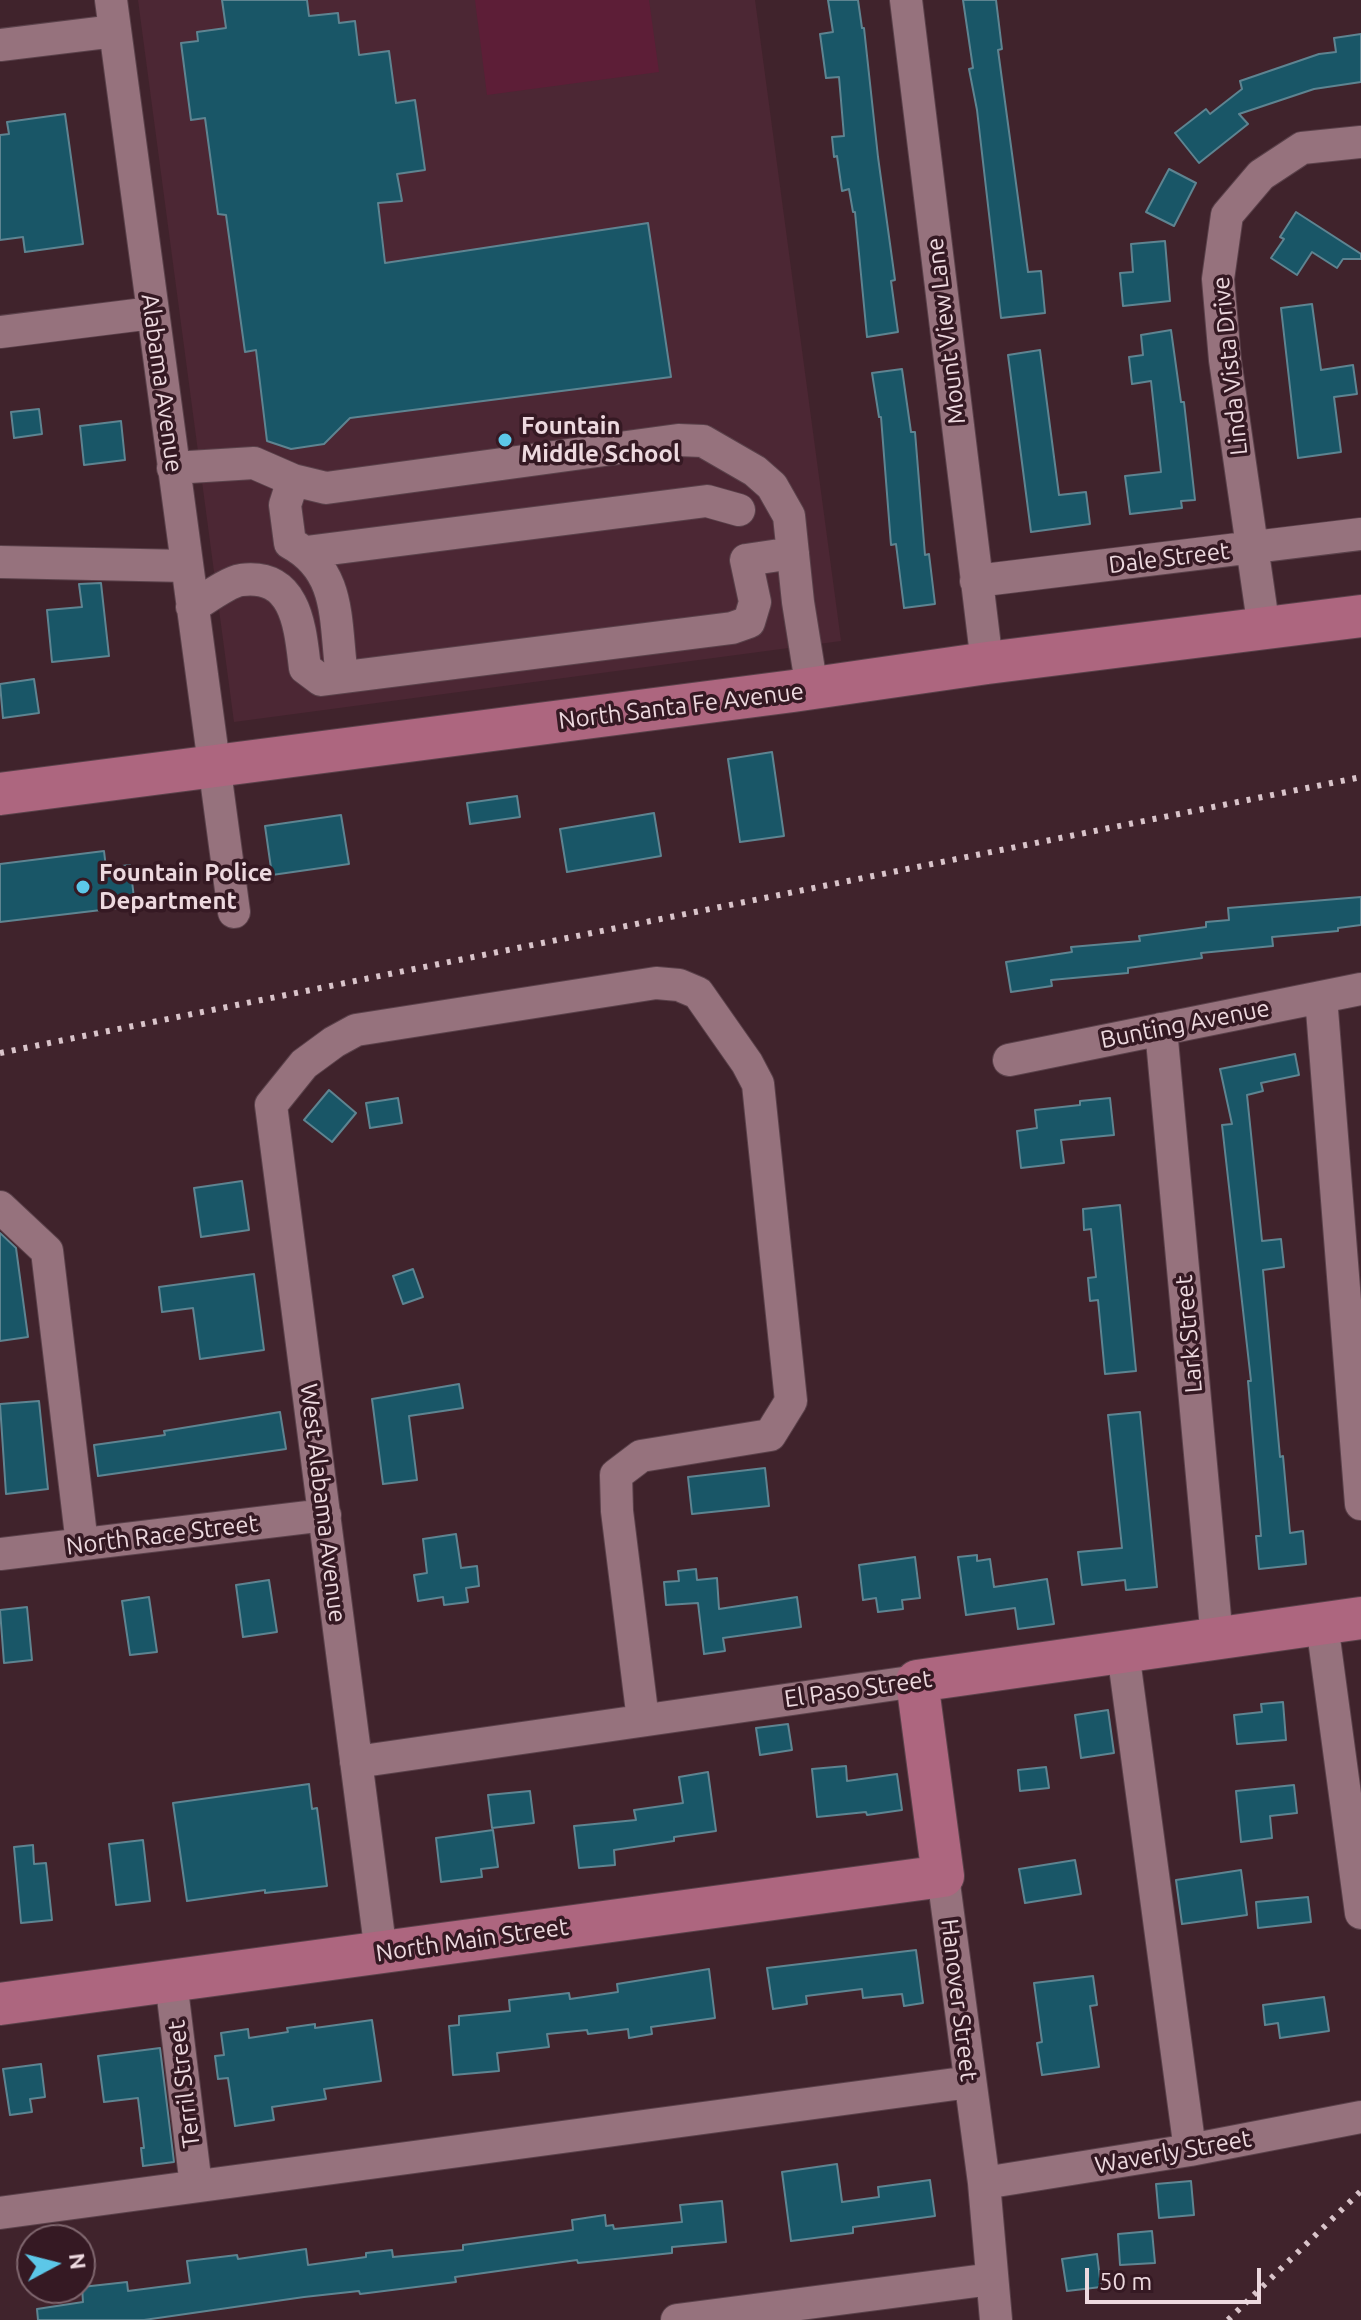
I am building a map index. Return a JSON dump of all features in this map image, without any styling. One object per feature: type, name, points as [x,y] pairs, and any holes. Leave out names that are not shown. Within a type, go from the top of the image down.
[{"type":"main road","name":"North Santa Fe Avenue","points":[[0,794],[1361,616]]},
{"type":"main road","name":"El Paso Street","points":[[917,1681],[1342,1621]]},
{"type":"main road","name":"Hanover Street","points":[[917,1681],[943,1876]]},
{"type":"main road","name":"North Main Street","points":[[0,2004],[943,1876]]},
{"type":"street","name":"Mount View Lane","points":[[906,0],[987,663]]},
{"type":"street","points":[[0,45],[113,15]]},
{"type":"street","name":"Alabama Avenue","points":[[113,15],[234,912]]},
{"type":"street","name":"Linda Vista Drive","points":[[1264,629],[1225,360],[1219,293],[1218,279],[1227,215],[1261,175],[1302,148],[1361,142]]},
{"type":"street","points":[[0,332],[152,313]]},
{"type":"street","points":[[173,468],[254,463],[293,480],[326,488],[678,440],[703,441],[755,471],[772,486],[789,516],[812,689]]},
{"type":"street","points":[[192,607],[239,580],[261,581],[286,593],[299,621],[305,668],[321,680],[732,628],[749,622],[755,602],[739,510],[755,471]]},
{"type":"street","points":[[293,480],[285,505],[290,543],[306,552],[323,570],[332,593],[341,668],[349,675]]},
{"type":"street","points":[[306,552],[707,501],[739,510]]},
{"type":"street","name":"Dale Street","points":[[976,581],[1361,534]]},
{"type":"street","points":[[746,560],[793,553]]},
{"type":"street","points":[[0,562],[186,566]]},
{"type":"street","name":"West Alabama Avenue","points":[[381,1953],[271,1105],[304,1064],[356,1030],[656,983],[679,985],[698,993],[740,1052],[758,1084],[791,1401],[770,1435],[641,1456],[616,1475],[617,1511],[643,1720]]},
{"type":"street","name":"Bunting Avenue","points":[[1009,1060],[1361,989]]},
{"type":"street","points":[[1321,997],[1361,1504]]},
{"type":"street","name":"Lark Street","points":[[1161,1029],[1217,1639]]},
{"type":"street","points":[[0,1207],[47,1251],[82,1544]]},
{"type":"street","name":"North Race Street","points":[[0,1554],[325,1515]]},
{"type":"street","points":[[1342,1621],[1361,1913]]},
{"type":"street","points":[[1123,1652],[1190,2150]]},
{"type":"street","name":"El Paso Street","points":[[356,1762],[917,1681]]},
{"type":"street","name":"Hanover Street","points":[[943,1876],[984,2183],[996,2320]]},
{"type":"street","name":"Terril Street","points":[[171,1981],[196,2186]]},
{"type":"street","points":[[0,2213],[970,2082]]},
{"type":"street","name":"Waverly Street","points":[[984,2183],[1190,2150],[1361,2117]]},
{"type":"street","points":[[677,2320],[784,2313],[992,2279]]},
{"type":"shaded area","name":"Fountain Middle School","points":[[138,0],[755,0],[841,641],[234,722]]},
{"type":"shaded area","points":[[475,0],[649,0],[659,72],[487,95]]},
{"type":"building","points":[[222,0],[307,0],[309,16],[338,13],[339,23],[355,21],[359,55],[389,51],[396,103],[415,100],[425,170],[397,174],[402,201],[378,203],[385,263],[648,223],[671,377],[350,418],[324,444],[291,449],[267,441],[256,350],[245,352],[226,215],[218,214],[205,118],[191,120],[181,43],[198,41],[197,32],[226,28]]},
{"type":"building","points":[[828,0],[858,0],[864,28],[895,280],[891,281],[898,332],[867,337],[855,212],[849,189],[842,191],[837,156],[834,157],[832,137],[844,136],[839,77],[826,78],[820,34],[833,32]]},
{"type":"building","points":[[963,0],[996,0],[1002,49],[998,50],[1028,272],[1041,271],[1045,313],[1001,318]]},
{"type":"building","points":[[1361,34],[1361,82],[1314,89],[1239,114],[1248,124],[1199,163],[1175,133],[1206,109],[1210,114],[1242,89],[1240,81],[1319,54],[1336,52],[1334,38]]},
{"type":"building","points":[[65,114],[83,244],[25,252],[23,237],[0,240],[0,135],[9,134],[7,122]]},
{"type":"building","points":[[1169,169],[1196,183],[1174,226],[1146,212]]},
{"type":"building","points":[[1296,212],[1361,254],[1361,259],[1343,259],[1337,268],[1312,252],[1297,275],[1271,258]]},
{"type":"building","points":[[1165,241],[1170,301],[1123,306],[1120,273],[1133,272],[1131,244]]},
{"type":"building","points":[[1312,304],[1321,370],[1353,365],[1357,394],[1334,397],[1341,452],[1298,458],[1281,308]]},
{"type":"building","points":[[1171,330],[1181,402],[1184,402],[1195,500],[1181,501],[1182,508],[1130,514],[1125,476],[1161,472],[1151,381],[1132,384],[1129,357],[1143,355],[1141,335]]},
{"type":"building","points":[[1040,350],[1059,495],[1086,492],[1090,524],[1031,532],[1008,355]]},
{"type":"building","points":[[902,369],[911,432],[915,432],[925,555],[929,554],[935,604],[904,608],[896,544],[891,545],[881,417],[872,373]]},
{"type":"building","points":[[39,409],[42,434],[14,438],[11,412]]},
{"type":"building","points":[[121,421],[125,460],[84,465],[80,426]]},
{"type":"building","points":[[101,583],[109,656],[52,662],[47,610],[82,607],[79,584]]},
{"type":"building","points":[[34,679],[39,713],[3,718],[0,684]]},
{"type":"building","points":[[772,752],[784,836],[740,842],[728,759]]},
{"type":"building","points":[[517,796],[520,817],[470,824],[467,803]]},
{"type":"building","points":[[654,813],[661,856],[567,872],[560,829]]},
{"type":"building","points":[[341,815],[349,864],[272,875],[265,826]]},
{"type":"building","name":"Fountain Police Department","points":[[104,851],[106,868],[130,865],[135,906],[0,922],[0,864]]},
{"type":"building","points":[[1361,897],[1361,925],[1338,928],[1338,931],[1272,937],[1273,946],[1201,953],[1202,958],[1128,968],[1128,973],[1051,980],[1052,986],[1011,992],[1006,962],[1072,952],[1071,947],[1140,941],[1139,936],[1206,927],[1206,922],[1229,920],[1228,908]]},
{"type":"building","points":[[1295,1054],[1299,1075],[1261,1083],[1263,1091],[1247,1095],[1262,1241],[1281,1239],[1284,1267],[1263,1270],[1290,1533],[1303,1531],[1306,1564],[1259,1569],[1256,1536],[1261,1536],[1248,1381],[1251,1381],[1222,1125],[1232,1124],[1220,1069]]},
{"type":"building","points":[[329,1090],[356,1113],[332,1142],[304,1120]]},
{"type":"building","points":[[398,1098],[402,1123],[370,1128],[366,1103]]},
{"type":"building","points":[[1110,1098],[1114,1135],[1061,1140],[1064,1163],[1021,1168],[1017,1131],[1037,1128],[1035,1110]]},
{"type":"building","points":[[242,1181],[249,1230],[201,1237],[194,1188]]},
{"type":"building","points":[[1120,1205],[1136,1371],[1105,1374],[1098,1300],[1090,1301],[1088,1278],[1096,1277],[1091,1229],[1084,1230],[1083,1209]]},
{"type":"building","points":[[0,1233],[16,1248],[28,1337],[0,1341]]},
{"type":"building","points":[[413,1269],[423,1297],[403,1304],[393,1276]]},
{"type":"building","points":[[254,1274],[264,1350],[200,1359],[193,1308],[162,1312],[159,1287]]},
{"type":"building","points":[[459,1384],[463,1408],[409,1416],[417,1480],[383,1484],[372,1399]]},
{"type":"building","points":[[39,1401],[48,1489],[6,1494],[0,1404]]},
{"type":"building","points":[[280,1412],[286,1449],[98,1476],[94,1445],[165,1435],[164,1431]]},
{"type":"building","points":[[1140,1412],[1157,1587],[1126,1590],[1125,1580],[1082,1585],[1078,1552],[1122,1548],[1108,1415]]},
{"type":"building","points":[[765,1468],[769,1506],[692,1514],[688,1477]]},
{"type":"building","points":[[456,1534],[461,1568],[477,1566],[479,1586],[466,1588],[468,1602],[444,1605],[443,1597],[418,1601],[414,1575],[427,1573],[423,1539]]},
{"type":"building","points":[[977,1555],[977,1561],[990,1559],[994,1587],[1047,1579],[1054,1624],[1018,1629],[1015,1608],[966,1615],[958,1557]]},
{"type":"building","points":[[915,1557],[920,1598],[902,1600],[903,1609],[878,1612],[876,1598],[863,1600],[859,1565]]},
{"type":"building","points":[[696,1569],[697,1580],[717,1578],[719,1609],[797,1597],[801,1627],[723,1638],[725,1651],[704,1654],[698,1603],[666,1605],[664,1582],[679,1581],[678,1571]]},
{"type":"building","points":[[269,1580],[277,1632],[243,1637],[236,1585]]},
{"type":"building","points":[[149,1597],[157,1652],[130,1655],[122,1601]]},
{"type":"building","points":[[27,1607],[32,1660],[4,1663],[0,1610]]},
{"type":"building","points":[[1283,1702],[1286,1740],[1237,1744],[1234,1715],[1262,1712],[1261,1704]]},
{"type":"building","points":[[1108,1710],[1114,1753],[1081,1758],[1075,1715]]},
{"type":"building","points":[[788,1724],[792,1750],[760,1755],[756,1728]]},
{"type":"building","points":[[846,1766],[847,1781],[897,1774],[902,1810],[817,1817],[812,1769]]},
{"type":"building","points":[[1046,1767],[1049,1788],[1020,1791],[1018,1770]]},
{"type":"building","points":[[708,1772],[716,1831],[614,1850],[615,1865],[579,1868],[574,1826],[636,1820],[634,1810],[683,1803],[679,1777]]},
{"type":"building","points":[[309,1784],[312,1809],[317,1808],[327,1886],[265,1893],[265,1890],[187,1901],[173,1803]]},
{"type":"building","points":[[1294,1785],[1297,1813],[1270,1816],[1272,1838],[1241,1842],[1236,1791]]},
{"type":"building","points":[[530,1791],[534,1823],[492,1828],[488,1795]]},
{"type":"building","points":[[493,1830],[498,1867],[481,1869],[482,1877],[441,1882],[436,1838]]},
{"type":"building","points":[[143,1840],[150,1901],[116,1905],[109,1844]]},
{"type":"building","points":[[33,1845],[34,1864],[46,1863],[52,1920],[21,1923],[14,1847]]},
{"type":"building","points":[[1075,1860],[1081,1894],[1025,1903],[1019,1869]]},
{"type":"building","points":[[1241,1870],[1247,1915],[1182,1924],[1176,1880]]},
{"type":"building","points":[[1308,1897],[1311,1922],[1258,1928],[1256,1902]]},
{"type":"building","points":[[916,1950],[923,2003],[904,2006],[902,1994],[863,1998],[862,1989],[806,1996],[807,2004],[773,2009],[767,1968]]},
{"type":"building","points":[[709,1969],[715,2018],[651,2027],[652,2034],[629,2038],[628,2029],[588,2034],[587,2030],[547,2034],[549,2047],[497,2053],[499,2071],[453,2075],[449,2026],[459,2025],[459,2016],[510,2011],[509,2000],[569,1993],[570,1999],[618,1992],[617,1984]]},
{"type":"building","points":[[1093,1976],[1097,2005],[1090,2006],[1099,2067],[1042,2075],[1037,2043],[1042,2042],[1034,1983]]},
{"type":"building","points":[[1324,1997],[1329,2031],[1280,2038],[1278,2023],[1265,2025],[1263,2005]]},
{"type":"building","points":[[372,2020],[381,2081],[324,2089],[326,2099],[272,2107],[274,2120],[235,2126],[228,2078],[218,2079],[215,2056],[224,2055],[221,2033],[248,2029],[249,2038],[288,2032],[287,2028],[315,2024],[315,2028]]},
{"type":"building","points":[[160,2048],[174,2162],[143,2166],[138,2098],[104,2102],[98,2056]]},
{"type":"building","points":[[41,2064],[45,2097],[30,2099],[32,2112],[10,2115],[3,2069]]},
{"type":"building","points":[[837,2164],[842,2202],[879,2197],[878,2187],[930,2180],[935,2216],[853,2227],[853,2233],[791,2241],[782,2172]]},
{"type":"building","points":[[1191,2181],[1194,2215],[1159,2218],[1156,2184]]},
{"type":"building","points":[[722,2201],[726,2242],[672,2247],[672,2253],[578,2263],[577,2260],[455,2277],[456,2282],[360,2294],[359,2291],[304,2297],[144,2320],[38,2320],[37,2309],[96,2304],[96,2285],[127,2282],[128,2291],[190,2283],[187,2261],[237,2255],[238,2259],[306,2249],[308,2265],[392,2250],[393,2257],[463,2250],[463,2245],[573,2230],[572,2220],[605,2215],[606,2226],[613,2225],[614,2229],[682,2222],[680,2205]]},
{"type":"building","points":[[1152,2231],[1155,2263],[1120,2265],[1118,2234]]},
{"type":"building","points":[[1097,2254],[1101,2287],[1067,2291],[1062,2259]]},
{"type":"railway","points":[[0,1053],[1361,777]]},
{"type":"railway","points":[[1228,2320],[1361,2191]]},
{"type":"place","name":"Fountain Middle School","points":[[505,440]]},
{"type":"place","name":"Fountain Police Department","points":[[83,887]]}]
